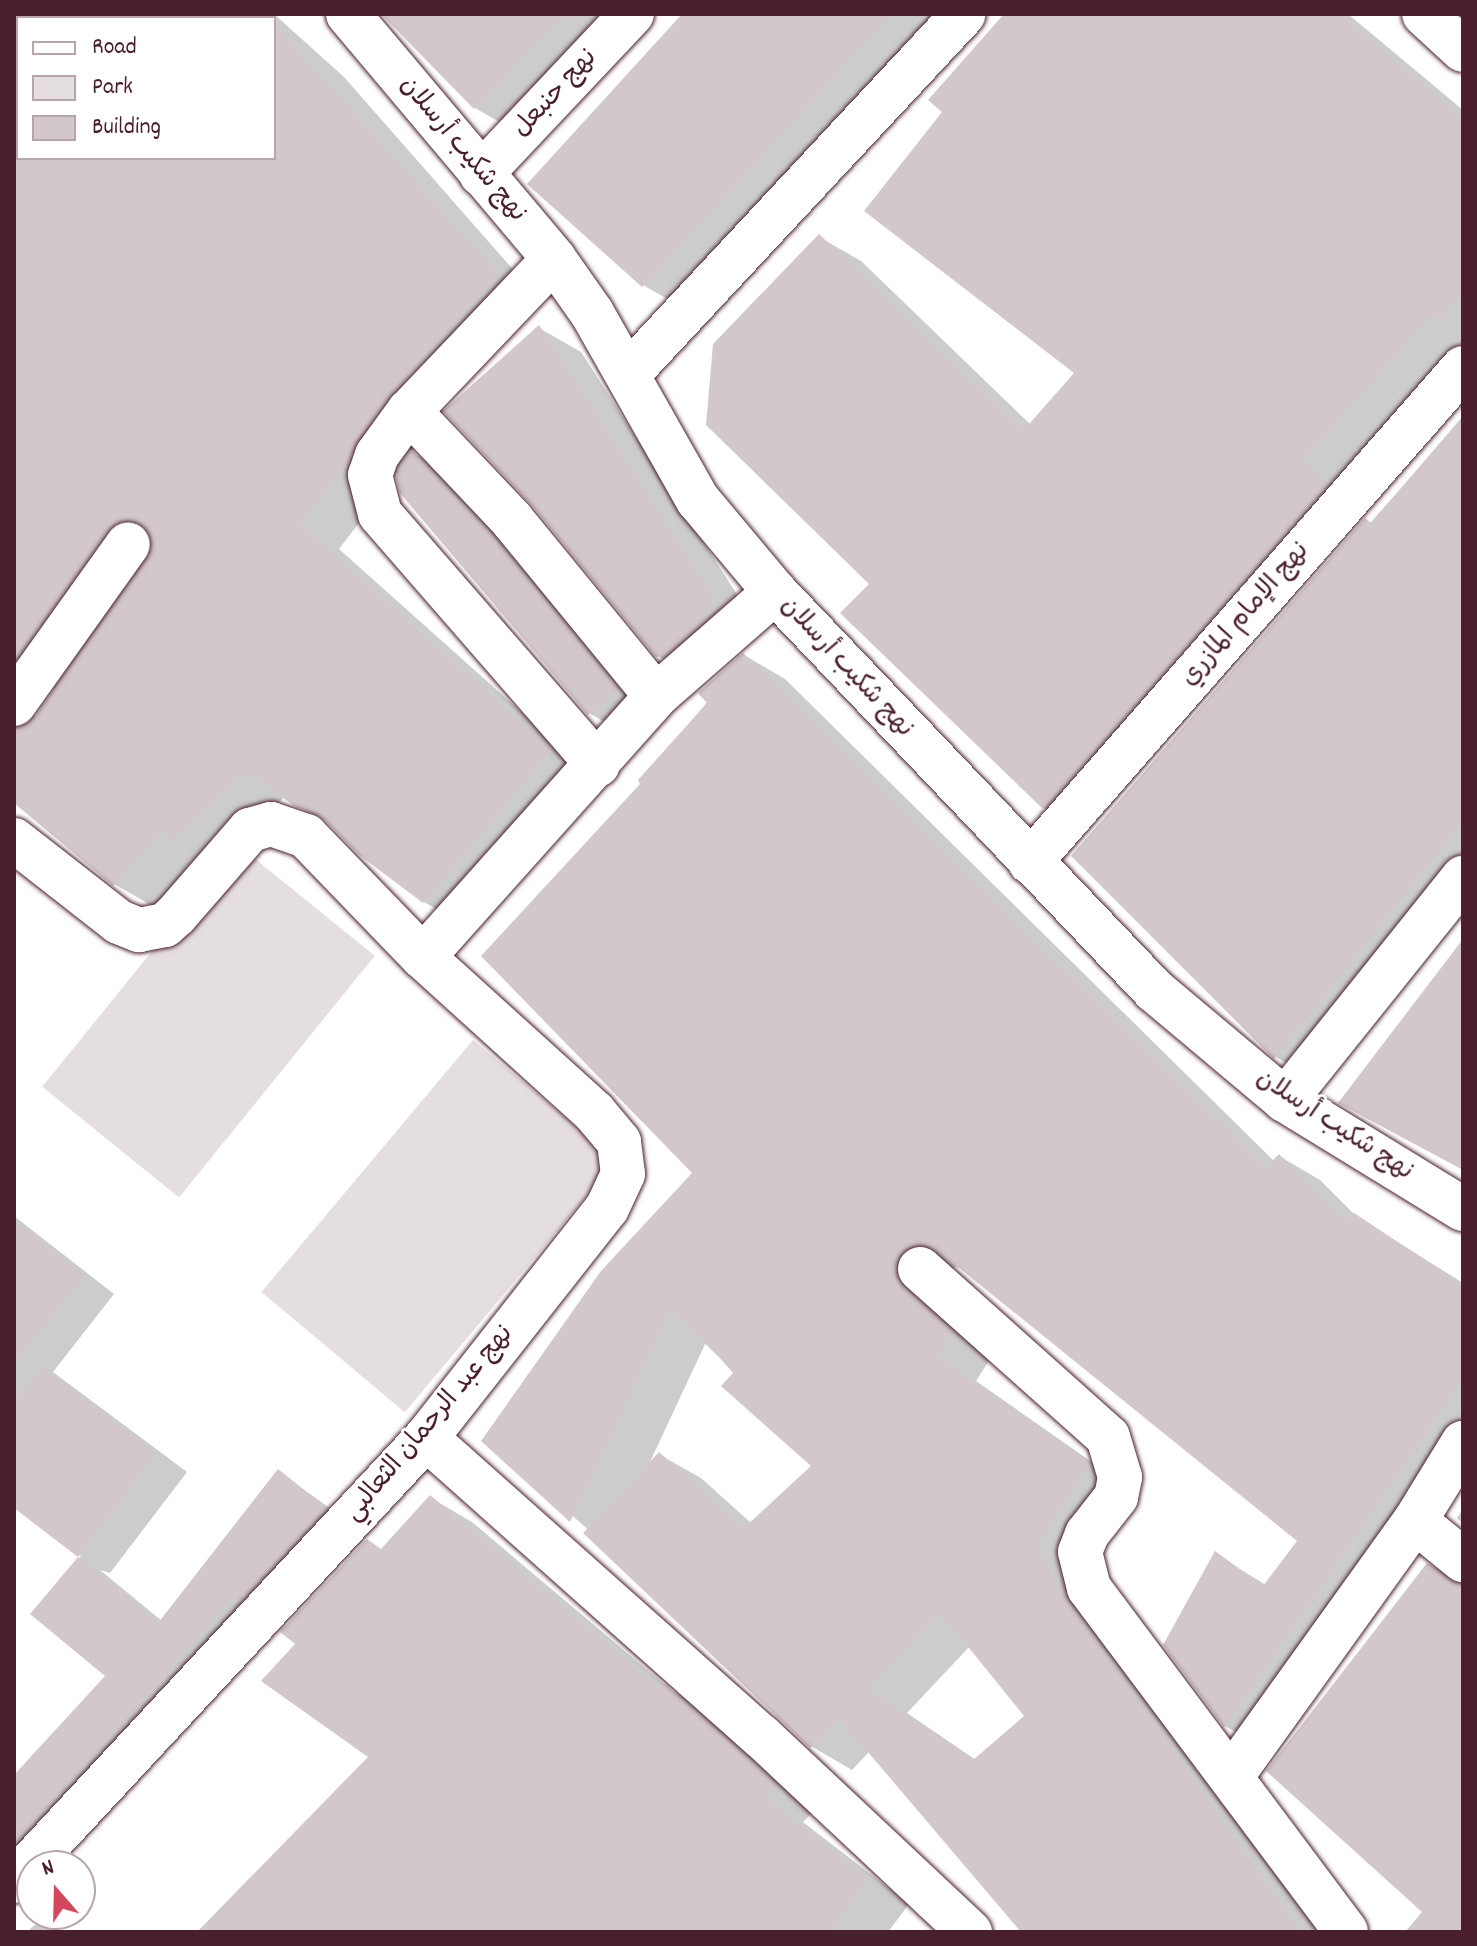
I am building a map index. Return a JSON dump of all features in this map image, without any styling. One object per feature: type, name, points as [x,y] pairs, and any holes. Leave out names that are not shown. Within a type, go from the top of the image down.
[{"type":"street","name":"نهج شكيب أرسلان","points":[[348,14],[554,259],[628,374],[698,500],[775,592],[1154,990],[1285,1100],[1463,1209]]},
{"type":"street","name":"نهج حنبعل","points":[[481,174],[632,14]]},
{"type":"street","points":[[628,374],[964,14]]},
{"type":"street","points":[[1424,14],[1463,50]]},
{"type":"street","points":[[554,259],[409,411],[377,455],[370,475],[380,514],[598,765]]},
{"type":"street","name":"نهج الإمام المازري","points":[[1030,862],[1463,368]]},
{"type":"street","points":[[409,411],[512,520],[656,696]]},
{"type":"street","points":[[14,704],[128,544]]},
{"type":"street","points":[[423,957],[598,765],[656,696],[775,592]]},
{"type":"street","name":"نهج عبد الرحمان الثعالبي","points":[[14,840],[119,922],[139,930],[165,925],[250,830],[271,824],[306,836],[423,957],[594,1112],[619,1142],[623,1174],[607,1208],[426,1438],[14,1881]]},
{"type":"street","points":[[1285,1100],[1463,878]]},
{"type":"street","points":[[920,1269],[1108,1437],[1120,1477],[1116,1497],[1087,1534],[1080,1552],[1089,1588],[1346,1932]]},
{"type":"street","points":[[426,1438],[761,1736],[970,1932]]},
{"type":"street","points":[[1231,1777],[1415,1521],[1463,1443]]},
{"type":"street","points":[[1415,1521],[1463,1560]]},
{"type":"green space","points":[[238,845],[375,956],[179,1197],[42,1087]]},
{"type":"green space","points":[[473,1040],[616,1160],[405,1412],[262,1292]]},
{"type":"building","points":[[381,14],[565,14],[474,109]]},
{"type":"building","points":[[682,14],[890,14],[642,287],[527,184]]},
{"type":"building","points":[[1004,14],[1338,14],[1463,119],[1463,291],[1440,319],[1433,313],[1301,461],[1328,484],[1043,809],[840,613],[869,584],[706,425],[713,344],[819,234],[1023,431],[1074,373],[864,211],[942,112],[928,100]]},
{"type":"building","points":[[276,26],[497,273],[389,396],[348,461],[299,524],[551,749],[423,903],[358,854],[323,818],[294,806],[247,770],[173,839],[162,830],[113,886],[14,803],[14,729],[34,718],[153,546],[143,524],[131,519],[108,529],[14,661],[14,158],[276,160]]},
{"type":"building","points":[[539,325],[715,600],[703,612],[708,617],[664,656],[656,657],[531,504],[443,411]]},
{"type":"building","points":[[1463,416],[1463,820],[1274,1059],[1071,856],[1365,518],[1371,523]]},
{"type":"building","points":[[412,450],[493,537],[618,689],[588,715],[400,493],[396,476]]},
{"type":"building","points":[[743,653],[1265,1168],[1279,1154],[1347,1222],[1354,1213],[1463,1285],[1463,1378],[1224,1727],[1163,1645],[1215,1551],[1263,1586],[1297,1541],[937,1250],[913,1245],[896,1263],[903,1287],[952,1331],[936,1356],[1089,1463],[1036,1546],[1069,1603],[1300,1932],[1021,1932],[839,1718],[810,1748],[583,1533],[659,1452],[744,1528],[811,1466],[721,1386],[734,1372],[670,1309],[570,1522],[481,1441],[601,1271],[692,1173],[481,956],[640,784],[638,780],[707,703],[698,693]],"holes":[[[940,1612],[1024,1716],[973,1760],[867,1688]]]},
{"type":"building","points":[[1463,939],[1463,1170],[1338,1103]]},
{"type":"building","points":[[14,1220],[84,1275],[14,1364]]},
{"type":"building","points":[[42,1367],[156,1453],[78,1557],[14,1508],[14,1404]]},
{"type":"building","points":[[278,1469],[327,1508],[240,1601],[233,1596],[14,1844],[14,1775],[105,1676],[30,1614],[78,1557],[158,1623]]},
{"type":"building","points":[[430,1495],[660,1689],[665,1684],[776,1784],[763,1797],[868,1879],[829,1932],[197,1932],[368,1757],[261,1681],[295,1644],[280,1632],[367,1539],[381,1549]]},
{"type":"building","points":[[1427,1563],[1463,1584],[1463,1932],[1405,1932],[1422,1912],[1266,1771]]}]
